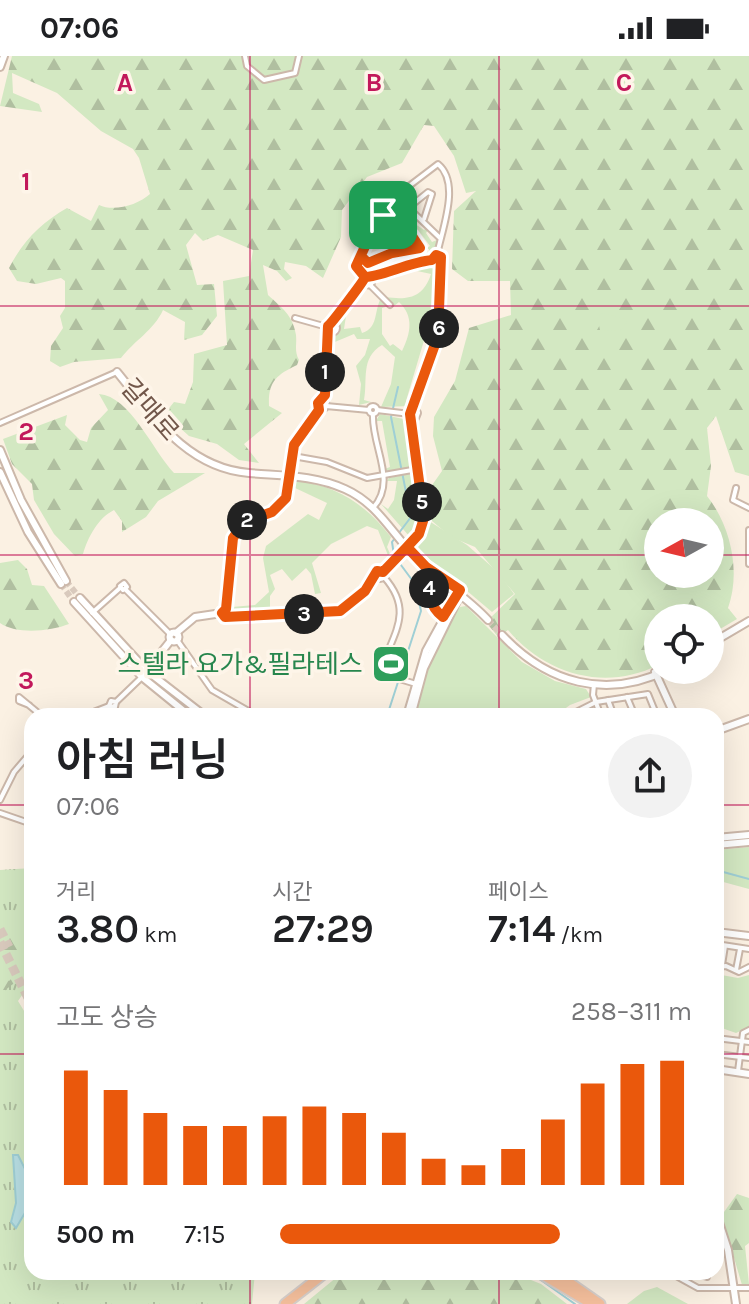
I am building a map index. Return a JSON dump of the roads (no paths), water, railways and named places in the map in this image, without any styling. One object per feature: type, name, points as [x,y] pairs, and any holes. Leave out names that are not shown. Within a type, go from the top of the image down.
[{"type":"highway","points":[[278,1304],[308,1280]]},
{"type":"highway","points":[[285,1304],[316,1280]]},
{"type":"highway","points":[[552,1280],[596,1303]]},
{"type":"highway","points":[[565,1280],[596,1303]]},
{"type":"street","points":[[0,67],[4,56]]},
{"type":"street","points":[[245,56],[247,66],[262,80],[295,73],[299,56]]},
{"type":"street","points":[[104,708],[111,701],[116,702],[195,617],[226,612],[340,611],[381,575],[419,534],[424,518],[413,470],[409,414],[440,326],[436,259],[450,202],[448,179],[441,165],[396,196],[440,238]]},
{"type":"street","points":[[407,209],[434,188]]},
{"type":"street","points":[[424,220],[432,200],[428,192]]},
{"type":"street","points":[[361,256],[368,263],[382,256],[420,248],[420,244],[380,214],[356,266],[390,305]]},
{"type":"street","points":[[382,256],[387,242],[402,251]]},
{"type":"street","points":[[226,612],[233,538],[247,520],[281,505],[287,497],[291,456],[297,437],[322,405],[330,328],[350,294],[367,281],[402,265],[436,259]]},
{"type":"street","points":[[295,318],[330,328]]},
{"type":"street","points":[[0,423],[117,372]]},
{"type":"street","name":"갈매로","points":[[117,372],[162,427],[189,451],[234,470],[330,482],[376,510],[402,540],[404,550],[461,592],[475,607],[490,619],[461,592],[432,573]]},
{"type":"street","points":[[322,405],[409,414]]},
{"type":"street","points":[[376,411],[384,476],[384,493],[376,510]]},
{"type":"street","points":[[0,450],[63,582],[28,532],[0,472]]},
{"type":"street","points":[[291,456],[327,462],[367,478],[413,470]]},
{"type":"street","points":[[736,488],[733,500],[749,508]]},
{"type":"street","points":[[749,530],[749,564]]},
{"type":"street","points":[[432,573],[429,585],[432,606],[446,614]]},
{"type":"street","points":[[381,575],[397,594],[401,609],[384,673],[413,683]]},
{"type":"street","points":[[442,580],[451,593],[446,614]]},
{"type":"street","points":[[92,613],[123,589],[174,637],[212,690],[243,708]]},
{"type":"street","points":[[410,708],[413,683],[446,614],[461,592]]},
{"type":"street","points":[[181,708],[144,674],[77,600],[92,613],[144,674],[193,708]]},
{"type":"street","points":[[446,614],[463,601],[475,607]]},
{"type":"street","points":[[724,634],[749,619]]},
{"type":"street","points":[[598,708],[593,695],[581,684],[531,663],[502,634],[546,669],[566,677],[608,686]]},
{"type":"street","points":[[581,684],[644,675]]},
{"type":"street","points":[[593,695],[608,686],[644,676]]},
{"type":"street","points":[[593,695],[594,684]]},
{"type":"street","points":[[661,684],[671,708]]},
{"type":"street","points":[[584,708],[596,702],[648,694],[654,708]]},
{"type":"street","points":[[627,697],[632,708]]},
{"type":"street","points":[[608,700],[611,708]]},
{"type":"street","points":[[29,705],[33,708]]},
{"type":"street","points":[[724,728],[749,719]]},
{"type":"street","points":[[0,800],[14,772],[24,760]]},
{"type":"street","points":[[0,813],[24,821]]},
{"type":"street","points":[[724,837],[749,835]]},
{"type":"street","points":[[724,844],[749,842]]},
{"type":"street","points":[[724,933],[749,936]]},
{"type":"street","points":[[724,949],[725,946],[749,949]]},
{"type":"street","points":[[736,970],[740,948]]},
{"type":"street","points":[[724,967],[736,970],[749,967]]},
{"type":"street","points":[[738,1071],[743,1033],[749,1030]]},
{"type":"street","points":[[724,1039],[749,1042]]},
{"type":"street","points":[[724,1055],[749,1058]]},
{"type":"street","points":[[724,1070],[749,1074]]},
{"type":"street","points":[[724,1245],[736,1304]]},
{"type":"street","points":[[684,1280],[698,1288],[749,1288]]},
{"type":"water","points":[[13,1155],[18,1155],[24,1167],[24,1214],[16,1228],[11,1222],[16,1203]]},
{"type":"waterway","points":[[394,555],[392,542],[411,517],[391,417],[398,387]]},
{"type":"waterway","points":[[390,708],[421,611],[415,584],[398,561]]},
{"type":"waterway","points":[[724,872],[749,879]]},
{"type":"waterway","points":[[541,1280],[575,1304]]},
{"type":"tunnel","points":[[66,581],[80,598]]},
{"type":"tunnel","points":[[61,584],[74,602]]},
{"type":"tunnel","points":[[488,620],[502,635]]},
{"type":"tunnel","points":[[0,929],[9,947]]},
{"type":"tunnel","points":[[0,942],[24,990]]},
{"type":"place","name":"스텔라 요가&필라테스","points":[[391,664]]}]
